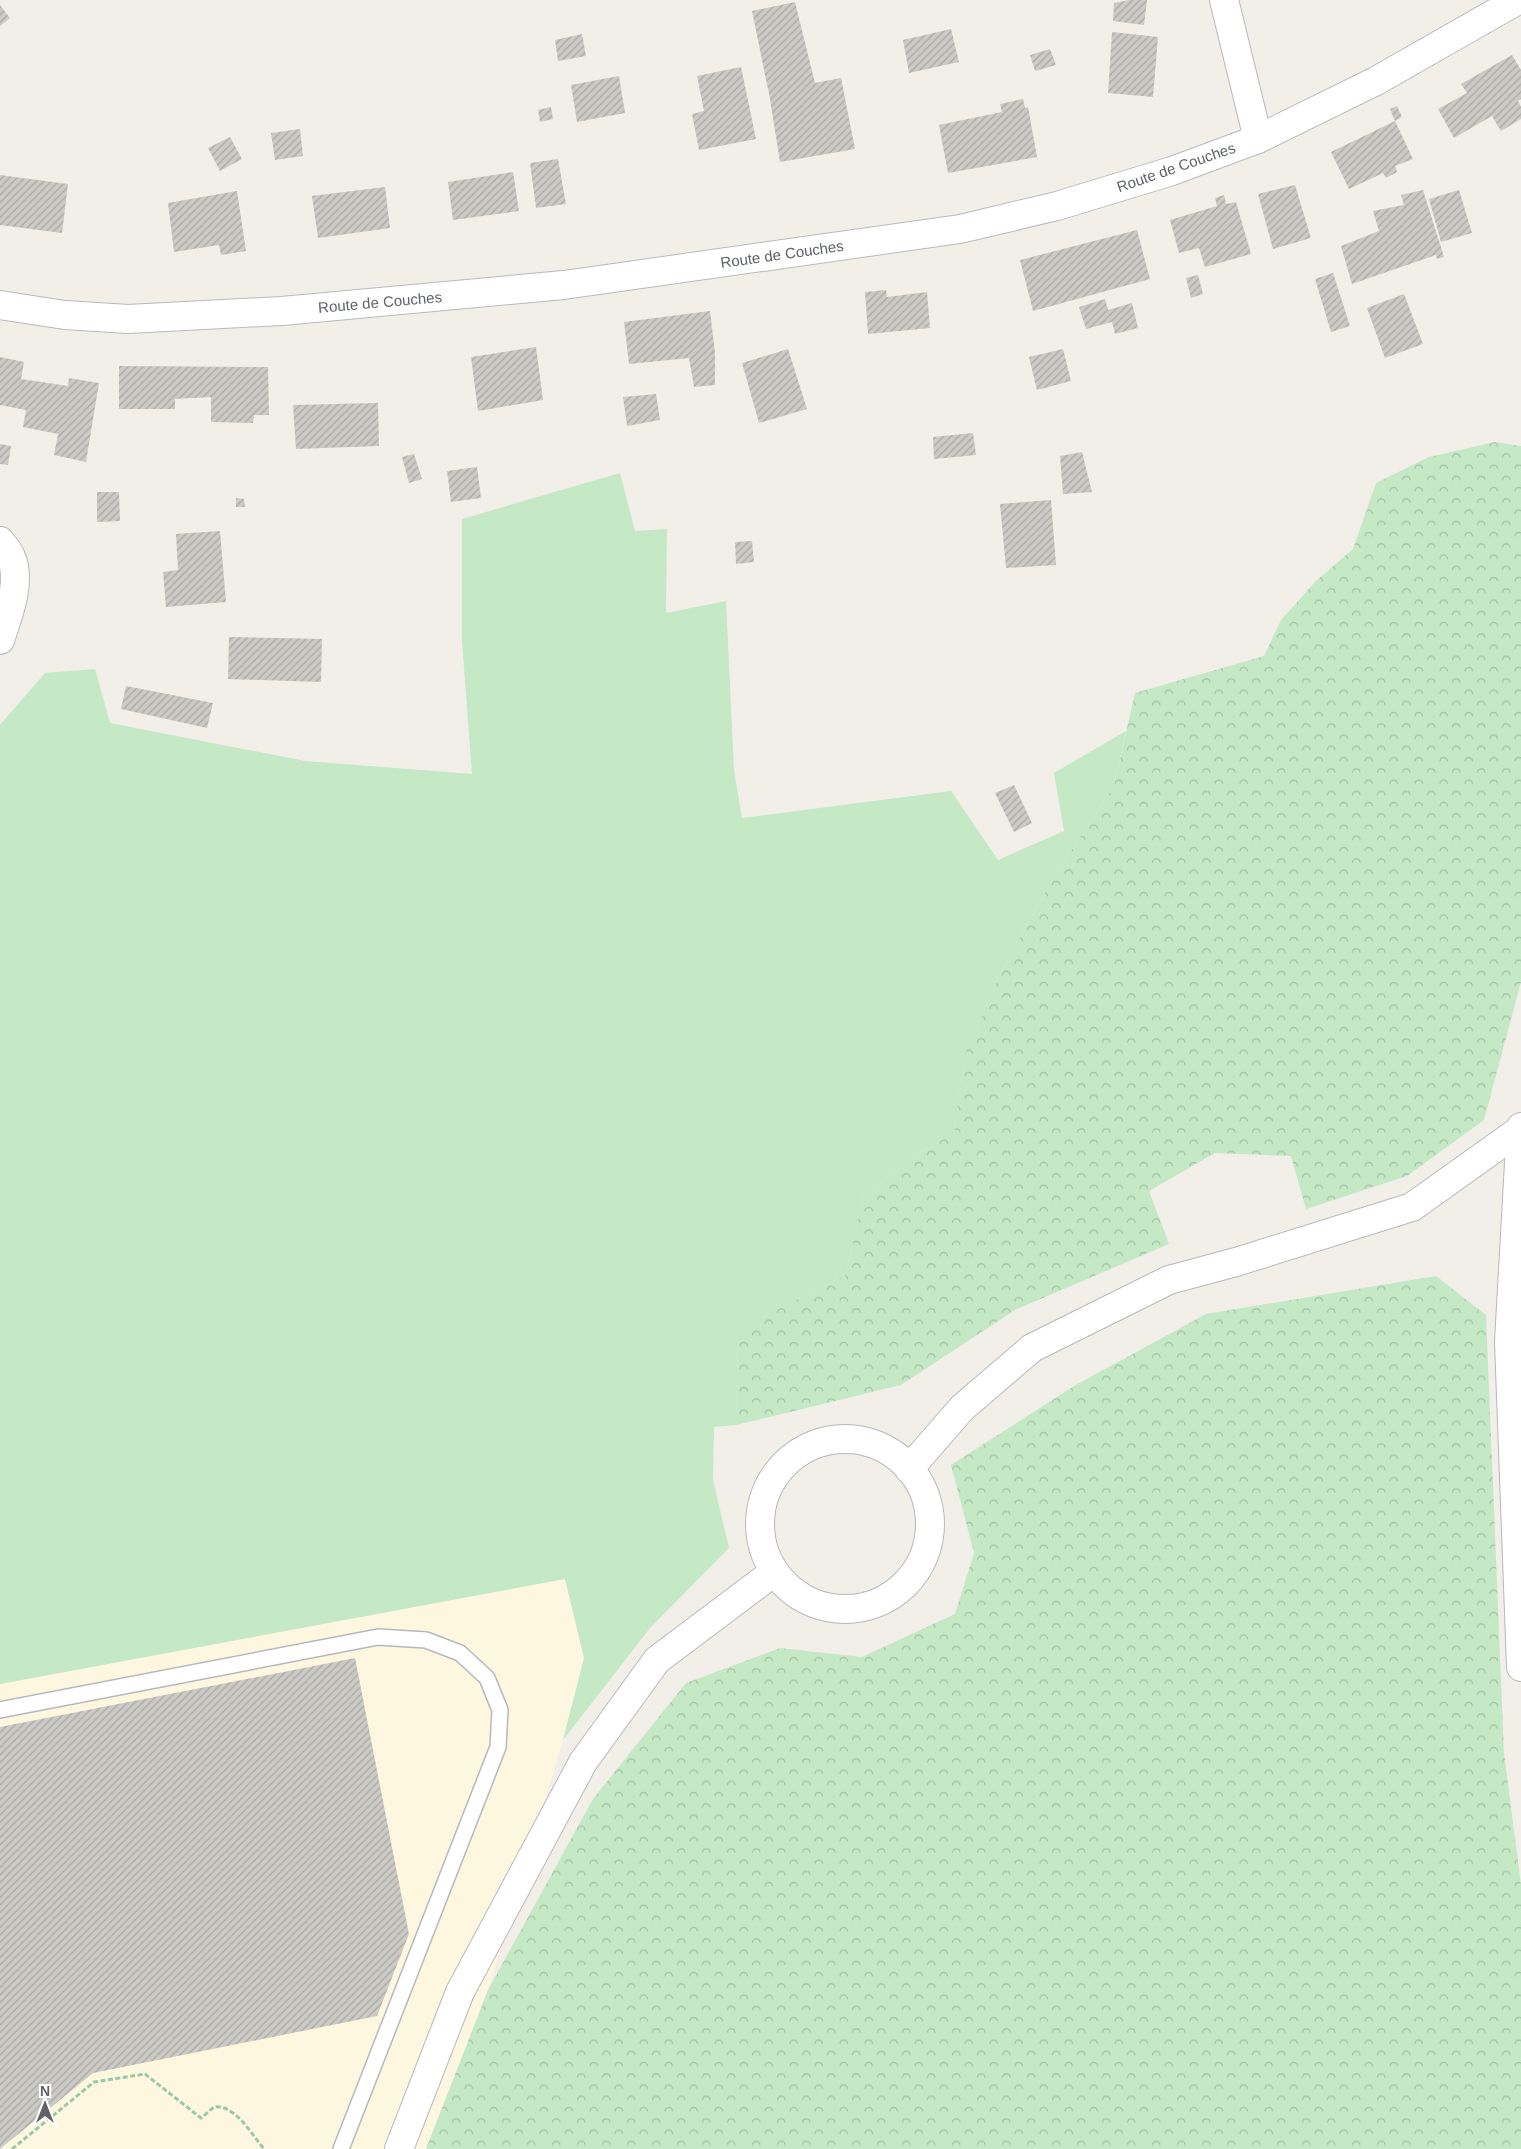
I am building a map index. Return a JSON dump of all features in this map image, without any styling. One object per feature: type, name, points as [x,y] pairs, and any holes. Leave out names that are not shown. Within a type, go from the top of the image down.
[{"type":"street","points":[[1224,0],[1258,139]]},
{"type":"street","name":"Route de Couches","points":[[0,305],[65,315],[128,319],[282,312],[564,285],[960,229],[1057,206],[1172,171],[1258,139],[1376,81],[1518,0]]},
{"type":"street","points":[[0,541],[12,557],[15,580],[12,608],[0,640]]},
{"type":"street","points":[[910,1469],[962,1408],[1032,1348],[1169,1280],[1236,1262],[1412,1207],[1521,1129]]},
{"type":"street","points":[[1521,1129],[1509,1342],[1521,1667]]},
{"type":"street","points":[[845,1439],[870,1443],[894,1454],[910,1469],[926,1497],[930,1526],[925,1556],[909,1581],[894,1593],[886,1599],[857,1608],[828,1608],[800,1597],[774,1572],[764,1552],[760,1523],[765,1495],[777,1472],[796,1454],[819,1443],[845,1439]]},
{"type":"street","points":[[399,2149],[460,1992],[583,1762],[657,1660],[774,1572]]},
{"type":"lane","points":[[0,1710],[378,1637],[426,1640],[460,1653],[488,1678],[500,1710],[498,1747],[341,2149]]},
{"type":"path","points":[[12,2149],[94,2082],[145,2074],[201,2118],[214,2107],[227,2108],[234,2113],[264,2149]]},
{"type":"shaded area","points":[[565,1579],[584,1658],[563,1740],[488,1990],[426,2149],[0,2149],[0,1684]]},
{"type":"green space","points":[[1495,442],[1521,446],[1521,982],[1484,1120],[1407,1176],[1306,1209],[1291,1156],[1215,1153],[1149,1191],[1169,1244],[1015,1310],[901,1385],[736,1425],[738,1329],[846,1275],[863,1197],[916,1155],[954,1133],[965,1054],[1000,974],[1053,878],[1114,786],[1135,693],[1264,656],[1281,620],[1316,581],[1353,549],[1376,483],[1429,457]]},
{"type":"green space","points":[[620,473],[635,531],[667,529],[666,613],[726,601],[734,770],[742,818],[951,791],[998,860],[1064,831],[1054,773],[1126,731],[1114,786],[1053,878],[1000,974],[965,1054],[954,1133],[916,1155],[863,1197],[846,1275],[738,1329],[736,1425],[714,1427],[713,1480],[729,1548],[650,1628],[563,1740],[584,1658],[565,1579],[0,1684],[0,725],[45,673],[95,669],[110,723],[305,761],[472,774],[462,641],[462,519]]},
{"type":"green space","points":[[1436,1276],[1486,1315],[1504,1753],[1521,1885],[1521,2149],[426,2149],[488,1990],[593,1799],[686,1683],[780,1648],[862,1657],[955,1614],[974,1553],[951,1465],[1074,1386],[1206,1314]]},
{"type":"building","points":[[1129,0],[1147,0],[1144,25],[1113,21],[1114,3]]},
{"type":"building","points":[[795,2],[815,83],[841,78],[855,149],[780,162],[770,99],[752,11]]},
{"type":"building","points":[[0,5],[10,18],[0,26]]},
{"type":"building","points":[[951,29],[959,62],[909,73],[903,40]]},
{"type":"building","points":[[1112,32],[1158,37],[1153,97],[1108,93]]},
{"type":"building","points":[[582,34],[586,56],[558,61],[555,40]]},
{"type":"building","points":[[1050,49],[1056,65],[1035,71],[1030,55]]},
{"type":"building","points":[[1512,55],[1521,70],[1521,99],[1518,101],[1521,107],[1521,119],[1501,131],[1492,116],[1454,138],[1438,109],[1467,93],[1461,84]]},
{"type":"building","points":[[741,67],[756,139],[699,150],[692,114],[704,111],[697,76]]},
{"type":"building","points":[[619,76],[625,113],[577,122],[571,85]]},
{"type":"building","points":[[1023,99],[1025,108],[1028,107],[1037,157],[948,173],[939,125],[1002,112],[1000,104]]},
{"type":"building","points":[[1397,106],[1402,117],[1395,121],[1390,109]]},
{"type":"building","points":[[551,107],[553,119],[540,122],[538,110]]},
{"type":"building","points":[[1395,121],[1413,159],[1395,166],[1397,172],[1386,178],[1383,173],[1349,189],[1331,152]]},
{"type":"building","points":[[300,129],[303,156],[275,160],[271,133]]},
{"type":"building","points":[[230,137],[242,159],[220,171],[208,148]]},
{"type":"building","points":[[558,159],[566,204],[536,208],[530,163]]},
{"type":"building","points":[[513,172],[519,211],[453,220],[448,182]]},
{"type":"building","points":[[0,175],[68,184],[62,233],[0,225]]},
{"type":"building","points":[[1295,185],[1311,238],[1273,249],[1258,194]]},
{"type":"building","points":[[385,187],[390,228],[318,238],[312,196]]},
{"type":"building","points":[[1423,190],[1444,257],[1437,259],[1436,255],[1352,284],[1341,246],[1379,231],[1373,211],[1404,205],[1401,195]]},
{"type":"building","points":[[1459,190],[1472,233],[1441,242],[1429,199]]},
{"type":"building","points":[[237,191],[246,251],[221,255],[219,245],[174,252],[168,203]]},
{"type":"building","points":[[1224,195],[1226,204],[1236,202],[1251,254],[1205,267],[1199,248],[1179,253],[1170,220],[1217,206],[1215,198]]},
{"type":"building","points":[[1137,230],[1150,279],[1033,311],[1020,260]]},
{"type":"building","points":[[1333,273],[1350,326],[1331,332],[1315,279]]},
{"type":"building","points":[[1198,275],[1203,294],[1191,298],[1186,278]]},
{"type":"building","points":[[886,290],[887,297],[927,292],[930,328],[868,334],[865,292]]},
{"type":"building","points":[[1404,294],[1423,344],[1385,358],[1367,308]]},
{"type":"building","points":[[1105,299],[1108,310],[1132,303],[1138,328],[1115,334],[1112,322],[1086,329],[1079,307]]},
{"type":"building","points":[[710,311],[715,353],[715,385],[694,387],[689,358],[629,364],[624,322]]},
{"type":"building","points":[[536,347],[543,400],[478,411],[471,357]]},
{"type":"building","points":[[788,349],[807,409],[759,423],[742,363]]},
{"type":"building","points":[[1063,349],[1071,381],[1037,390],[1029,357]]},
{"type":"building","points":[[0,357],[24,362],[21,379],[68,386],[69,378],[99,383],[86,462],[54,455],[58,434],[23,427],[26,410],[0,405]]},
{"type":"building","points":[[119,366],[268,367],[269,415],[254,415],[253,423],[211,422],[211,397],[175,399],[175,409],[119,409]]},
{"type":"building","points":[[656,394],[660,420],[627,426],[623,397]]},
{"type":"building","points":[[378,403],[379,446],[296,449],[293,405]]},
{"type":"building","points":[[973,433],[976,455],[934,459],[933,437]]},
{"type":"building","points":[[0,444],[11,446],[8,465],[0,464]]},
{"type":"building","points":[[1082,452],[1092,492],[1063,494],[1060,456]]},
{"type":"building","points":[[414,454],[422,479],[409,483],[402,457]]},
{"type":"building","points":[[477,467],[481,498],[451,502],[447,471]]},
{"type":"building","points":[[97,492],[119,492],[120,521],[97,522]]},
{"type":"building","points":[[236,498],[244,499],[245,507],[236,507]]},
{"type":"building","points":[[1051,500],[1056,565],[1006,568],[1000,504]]},
{"type":"building","points":[[220,531],[226,602],[166,607],[163,572],[178,570],[176,534]]},
{"type":"building","points":[[752,541],[754,562],[736,564],[735,542]]},
{"type":"building","points":[[229,637],[322,639],[321,682],[228,679]]},
{"type":"building","points":[[126,686],[213,703],[207,728],[121,709]]},
{"type":"building","points":[[1014,785],[1032,823],[1014,832],[995,793]]},
{"type":"building","points":[[355,1658],[409,1934],[377,2016],[93,2073],[0,2149],[0,1727]]}]
